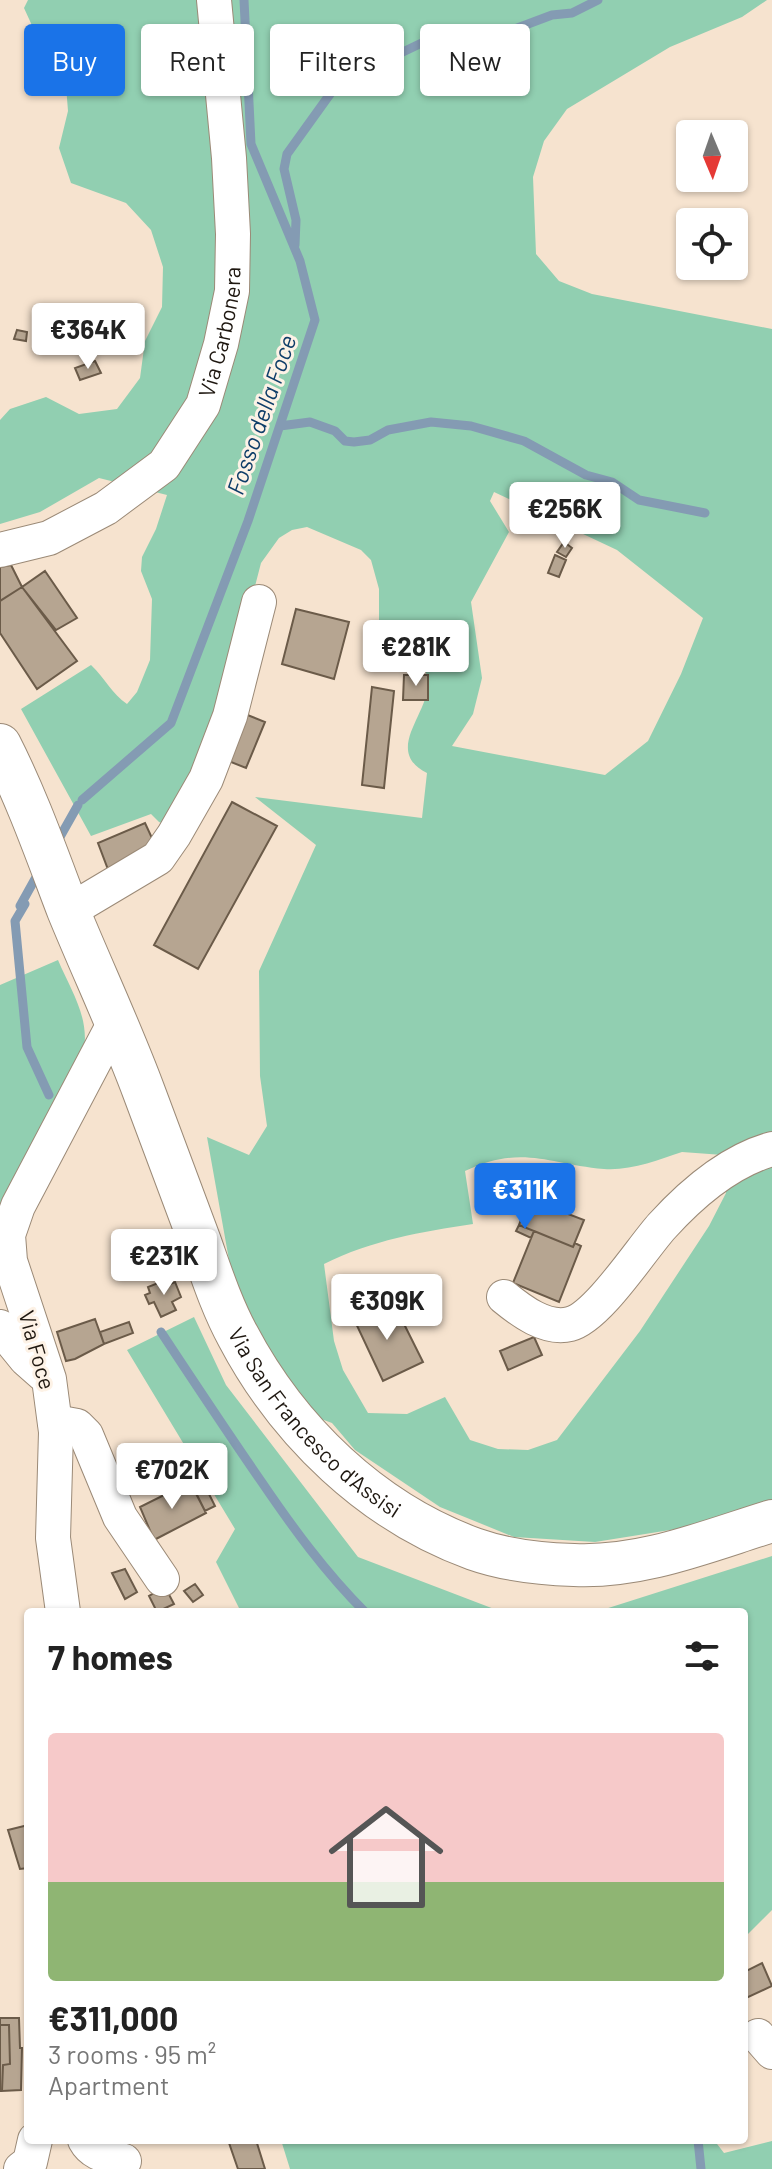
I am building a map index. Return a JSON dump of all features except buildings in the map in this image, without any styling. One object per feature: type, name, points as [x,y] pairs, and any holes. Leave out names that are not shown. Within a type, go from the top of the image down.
[{"type":"main road","name":"Via San Francesco d'Assisi","points":[[0,745],[117,1018],[236,1334],[272,1395],[308,1437],[348,1476],[402,1515],[474,1549],[520,1560],[576,1565],[646,1559],[772,1521]]},
{"type":"street","name":"Via Carbonera","points":[[0,550],[49,538],[106,508],[164,465],[203,405],[221,344],[232,291],[229,158],[214,0]]},
{"type":"street","points":[[69,911],[158,858],[174,835],[206,779],[230,716],[259,602]]},
{"type":"street","name":"Via Foce","points":[[62,1608],[53,1538],[55,1422],[49,1379],[10,1261],[8,1235],[24,1194],[117,1018]]},
{"type":"street","points":[[504,1297],[521,1310],[550,1324],[570,1324],[588,1314],[663,1225],[711,1178],[772,1149]]},
{"type":"street","points":[[0,1327],[26,1359],[49,1379]]},
{"type":"street","points":[[55,1422],[77,1426],[86,1435],[120,1517],[162,1579]]},
{"type":"street","points":[[21,2169],[30,2162],[34,2144]]},
{"type":"street","points":[[87,2144],[99,2154],[124,2157]]},
{"type":"green space","points":[[28,0],[767,0],[742,17],[670,47],[567,109],[544,141],[533,177],[536,254],[559,281],[592,294],[772,329],[772,1504],[689,1527],[595,1542],[514,1537],[440,1507],[355,1450],[332,1423],[313,1416],[276,1370],[231,1271],[207,1137],[249,1155],[267,1126],[260,1076],[259,971],[316,845],[255,797],[422,818],[427,773],[414,764],[408,742],[427,693],[428,678],[423,667],[395,661],[385,650],[379,636],[379,589],[371,560],[361,550],[307,527],[292,530],[279,538],[261,563],[223,710],[167,825],[151,814],[91,836],[21,709],[91,665],[127,704],[137,692],[150,660],[152,599],[141,571],[142,557],[156,529],[167,495],[99,478],[40,512],[0,524],[0,420],[10,409],[46,397],[79,414],[117,409],[140,378],[145,341],[162,307],[163,267],[151,230],[126,203],[71,183],[59,148],[68,111],[67,96],[125,96],[125,24],[31,24],[24,8]],"holes":[[[494,492],[617,550],[703,618],[681,674],[648,741],[605,775],[452,746],[473,714],[482,678],[471,602],[509,532],[490,501]],[[682,1152],[723,1155],[726,1193],[709,1226],[640,1331],[557,1440],[528,1450],[498,1449],[470,1440],[445,1397],[407,1414],[368,1413],[343,1370],[334,1341],[324,1264],[379,1243],[473,1224],[465,1171],[485,1163],[519,1157],[614,1169],[644,1164]]]},
{"type":"green space","points":[[58,960],[82,1018],[83,1055],[0,1221],[0,985]]},
{"type":"green space","points":[[194,1317],[226,1385],[358,1557],[492,1608],[239,1608],[216,1562],[235,1529],[127,1350]]},
{"type":"green space","points":[[772,1556],[772,1910],[748,1934],[748,1608],[608,1608]]},
{"type":"green space","points":[[772,2141],[772,2169],[290,2169],[282,2144],[717,2144],[724,2153]]},
{"type":"waterway","name":"Fosso della Foce","points":[[82,800],[171,723],[248,521],[315,320],[300,261],[251,144],[244,0]]},
{"type":"waterway","points":[[295,245],[296,220],[284,169],[287,154],[338,83],[430,39],[464,34],[483,36],[512,30],[552,15],[572,13],[598,0]]},
{"type":"waterway","points":[[280,426],[310,422],[335,431],[345,441],[354,442],[370,440],[388,430],[431,422],[471,426],[524,441],[586,475],[612,482],[639,500],[705,513]]},
{"type":"waterway","name":"Fosso della Foce","points":[[56,844],[78,805]]},
{"type":"waterway","name":"Fosso della Foce","points":[[20,906],[40,870]]},
{"type":"waterway","name":"Fosso della Foce","points":[[25,904],[15,921],[27,1047],[49,1095]]},
{"type":"waterway","name":"Fosso della Foce","points":[[161,1332],[297,1533],[361,1608]]},
{"type":"waterway","name":"Fosso della Foce","points":[[698,2144],[701,2169]]}]
